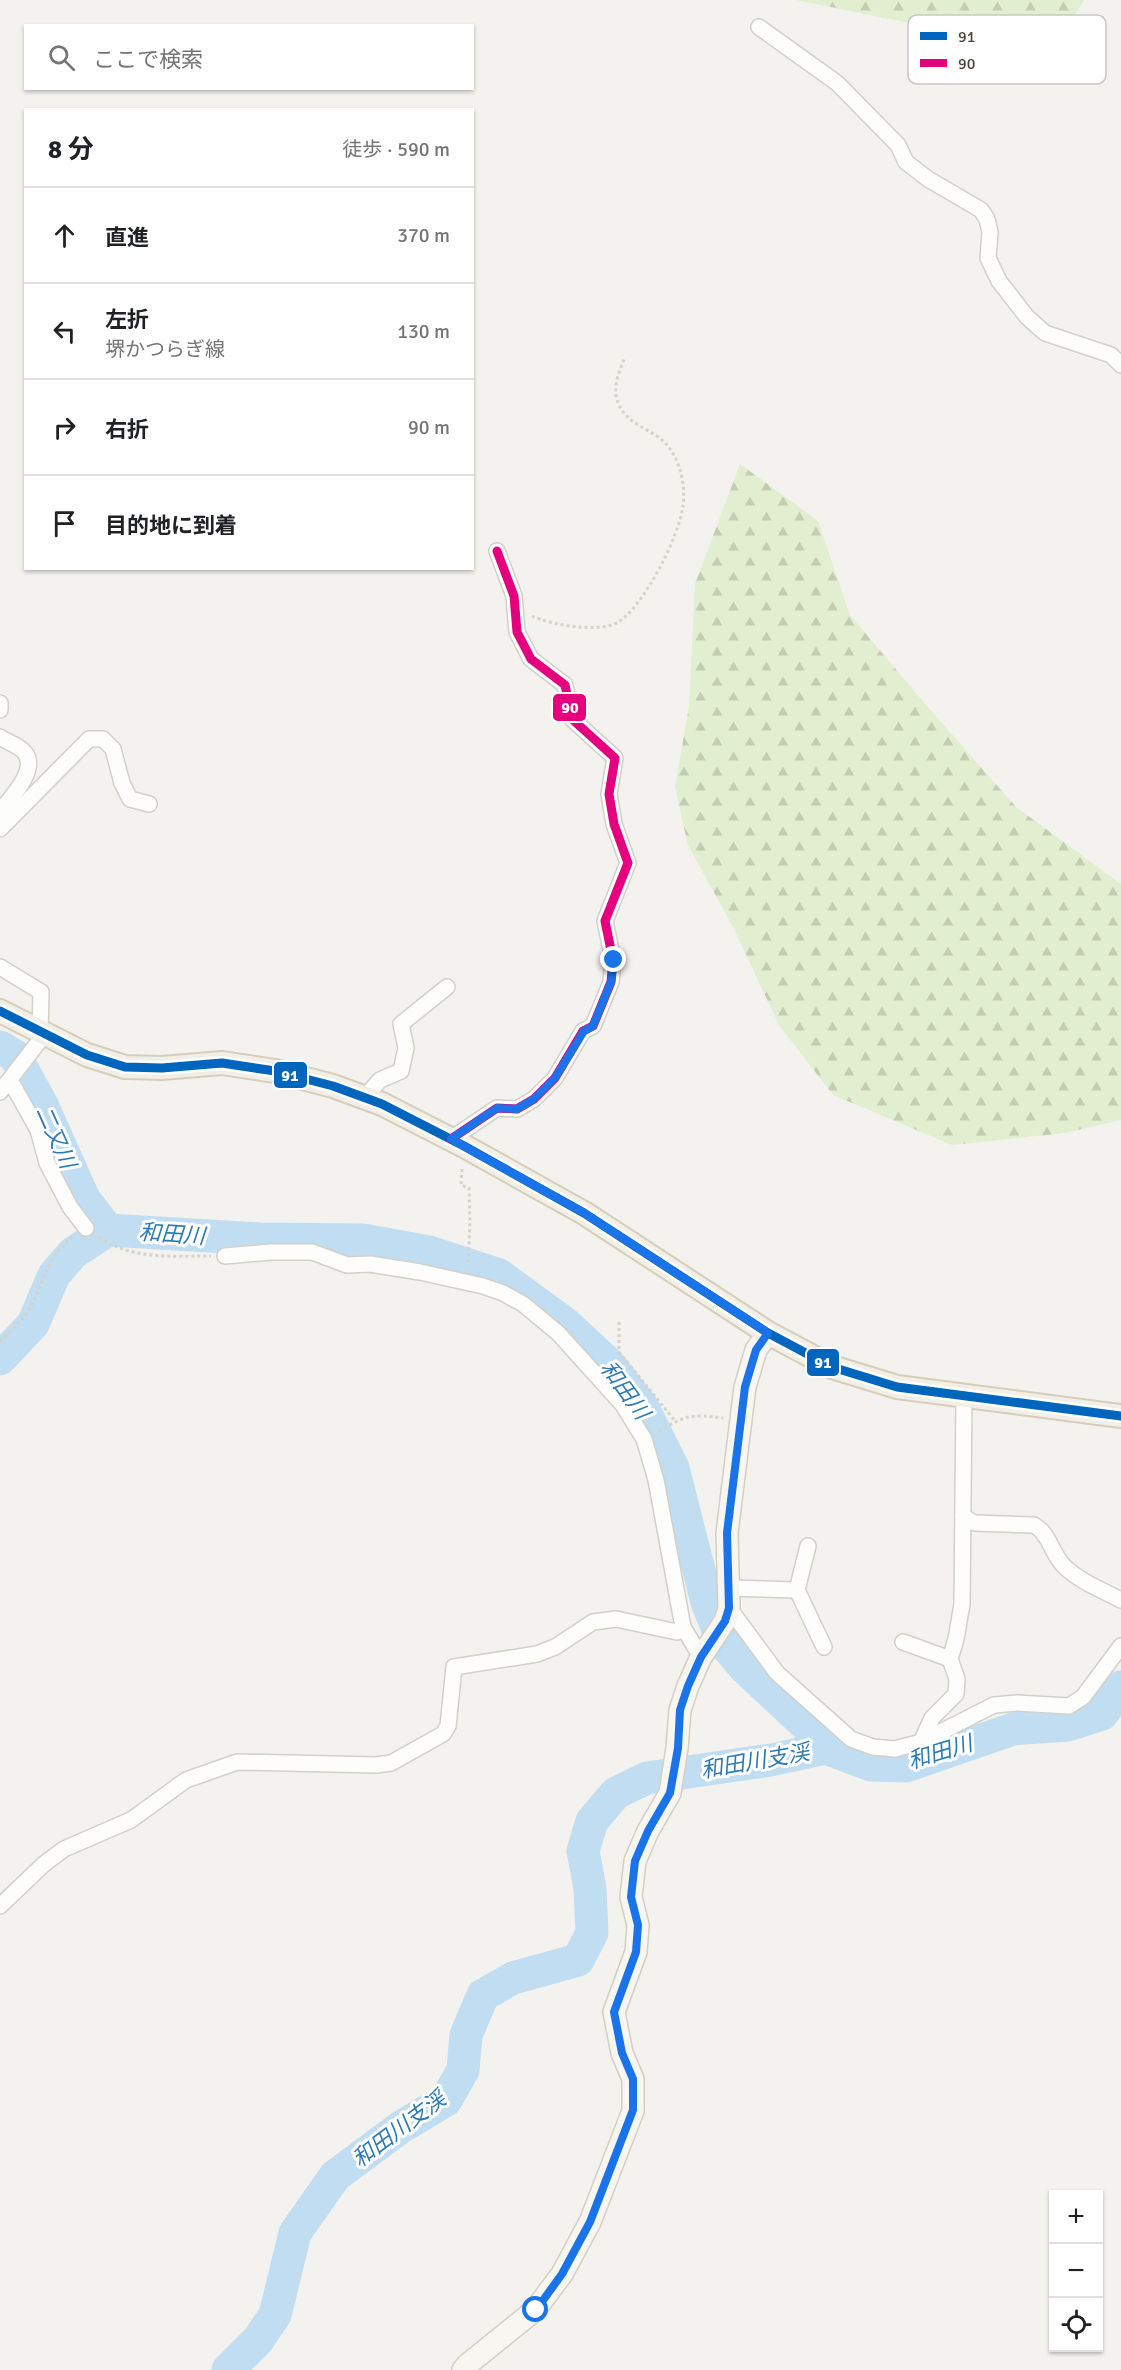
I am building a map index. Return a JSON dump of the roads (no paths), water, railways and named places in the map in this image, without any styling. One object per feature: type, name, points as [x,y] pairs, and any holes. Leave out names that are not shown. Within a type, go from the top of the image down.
[{"type":"main road","points":[[0,1011],[87,1055],[125,1067],[162,1068],[222,1063],[275,1071],[333,1086],[382,1104],[458,1142],[584,1213],[768,1333],[832,1367],[897,1387],[1121,1416]]},
{"type":"street","points":[[759,27],[837,83],[898,145],[906,162],[928,179],[981,210],[987,219],[990,232],[988,258],[999,281],[1039,328],[1045,333],[1112,355],[1121,365]]},
{"type":"street","points":[[458,1142],[497,1108],[517,1109],[534,1099],[555,1078],[584,1031],[593,1026],[611,982],[614,960],[605,921],[628,863],[614,824],[609,794],[615,758],[572,719],[565,685],[531,659],[517,632],[514,596],[497,551]]},
{"type":"street","points":[[0,703],[0,711]]},
{"type":"street","points":[[0,737],[21,749],[28,757],[28,766],[21,787],[0,811]]},
{"type":"street","points":[[0,829],[89,739],[103,739],[113,749],[122,783],[130,799],[149,804]]},
{"type":"street","points":[[0,967],[41,992],[42,1034],[5,1086],[38,1130],[47,1163],[70,1207],[90,1230]]},
{"type":"street","points":[[364,1098],[380,1080],[401,1071],[405,1048],[401,1024],[447,987]]},
{"type":"street","points":[[225,1256],[272,1252],[312,1252],[347,1265],[380,1265],[483,1286],[503,1293],[523,1304],[558,1333],[616,1397],[644,1439],[656,1480],[683,1627],[701,1657]]},
{"type":"street","points":[[463,2370],[466,2365],[536,2310],[562,2274],[590,2222],[633,2110],[633,2079],[622,2053],[614,2012],[636,1952],[638,1925],[631,1897],[635,1861],[648,1831],[670,1793],[678,1748],[680,1710],[688,1686],[728,1606],[727,1533],[745,1387],[756,1350],[768,1333]]},
{"type":"street","points":[[921,1742],[932,1718],[956,1695],[957,1679],[950,1659],[962,1604],[964,1396]]},
{"type":"street","points":[[963,1516],[974,1523],[1034,1525],[1042,1529],[1062,1565],[1083,1581],[1121,1600]]},
{"type":"street","points":[[808,1546],[797,1590],[824,1647]]},
{"type":"street","points":[[728,1606],[797,1590]]},
{"type":"street","points":[[728,1606],[777,1673],[851,1739],[873,1747],[895,1749],[921,1742],[994,1705],[1017,1702],[1069,1707],[1083,1697],[1121,1646]]},
{"type":"street","points":[[0,1906],[44,1864],[64,1849],[131,1820],[186,1779],[237,1762],[376,1765],[391,1763],[402,1758],[443,1734],[448,1726],[454,1667],[537,1654],[555,1647],[593,1623],[616,1619],[676,1632],[683,1627]]},
{"type":"street","points":[[903,1642],[950,1659]]},
{"type":"waterway","name":"二又川","points":[[0,1047],[15,1056],[42,1105],[84,1199],[108,1230]]},
{"type":"waterway","name":"和田川","points":[[0,1359],[33,1324],[54,1275],[73,1253],[108,1230],[261,1239],[363,1240],[429,1252],[499,1275],[566,1324],[608,1363],[643,1408],[673,1468],[707,1602],[723,1642],[746,1669],[807,1726],[826,1748],[871,1765],[906,1766],[1013,1729],[1068,1725],[1102,1714],[1121,1687]]},
{"type":"waterway","name":"和田川支渓","points":[[228,2370],[258,2340],[275,2315],[295,2233],[335,2176],[401,2127],[446,2100],[463,2070],[466,2035],[483,1995],[513,1978],[578,1960],[592,1933],[590,1889],[583,1851],[592,1821],[616,1793],[647,1778],[771,1760],[826,1748]]}]
